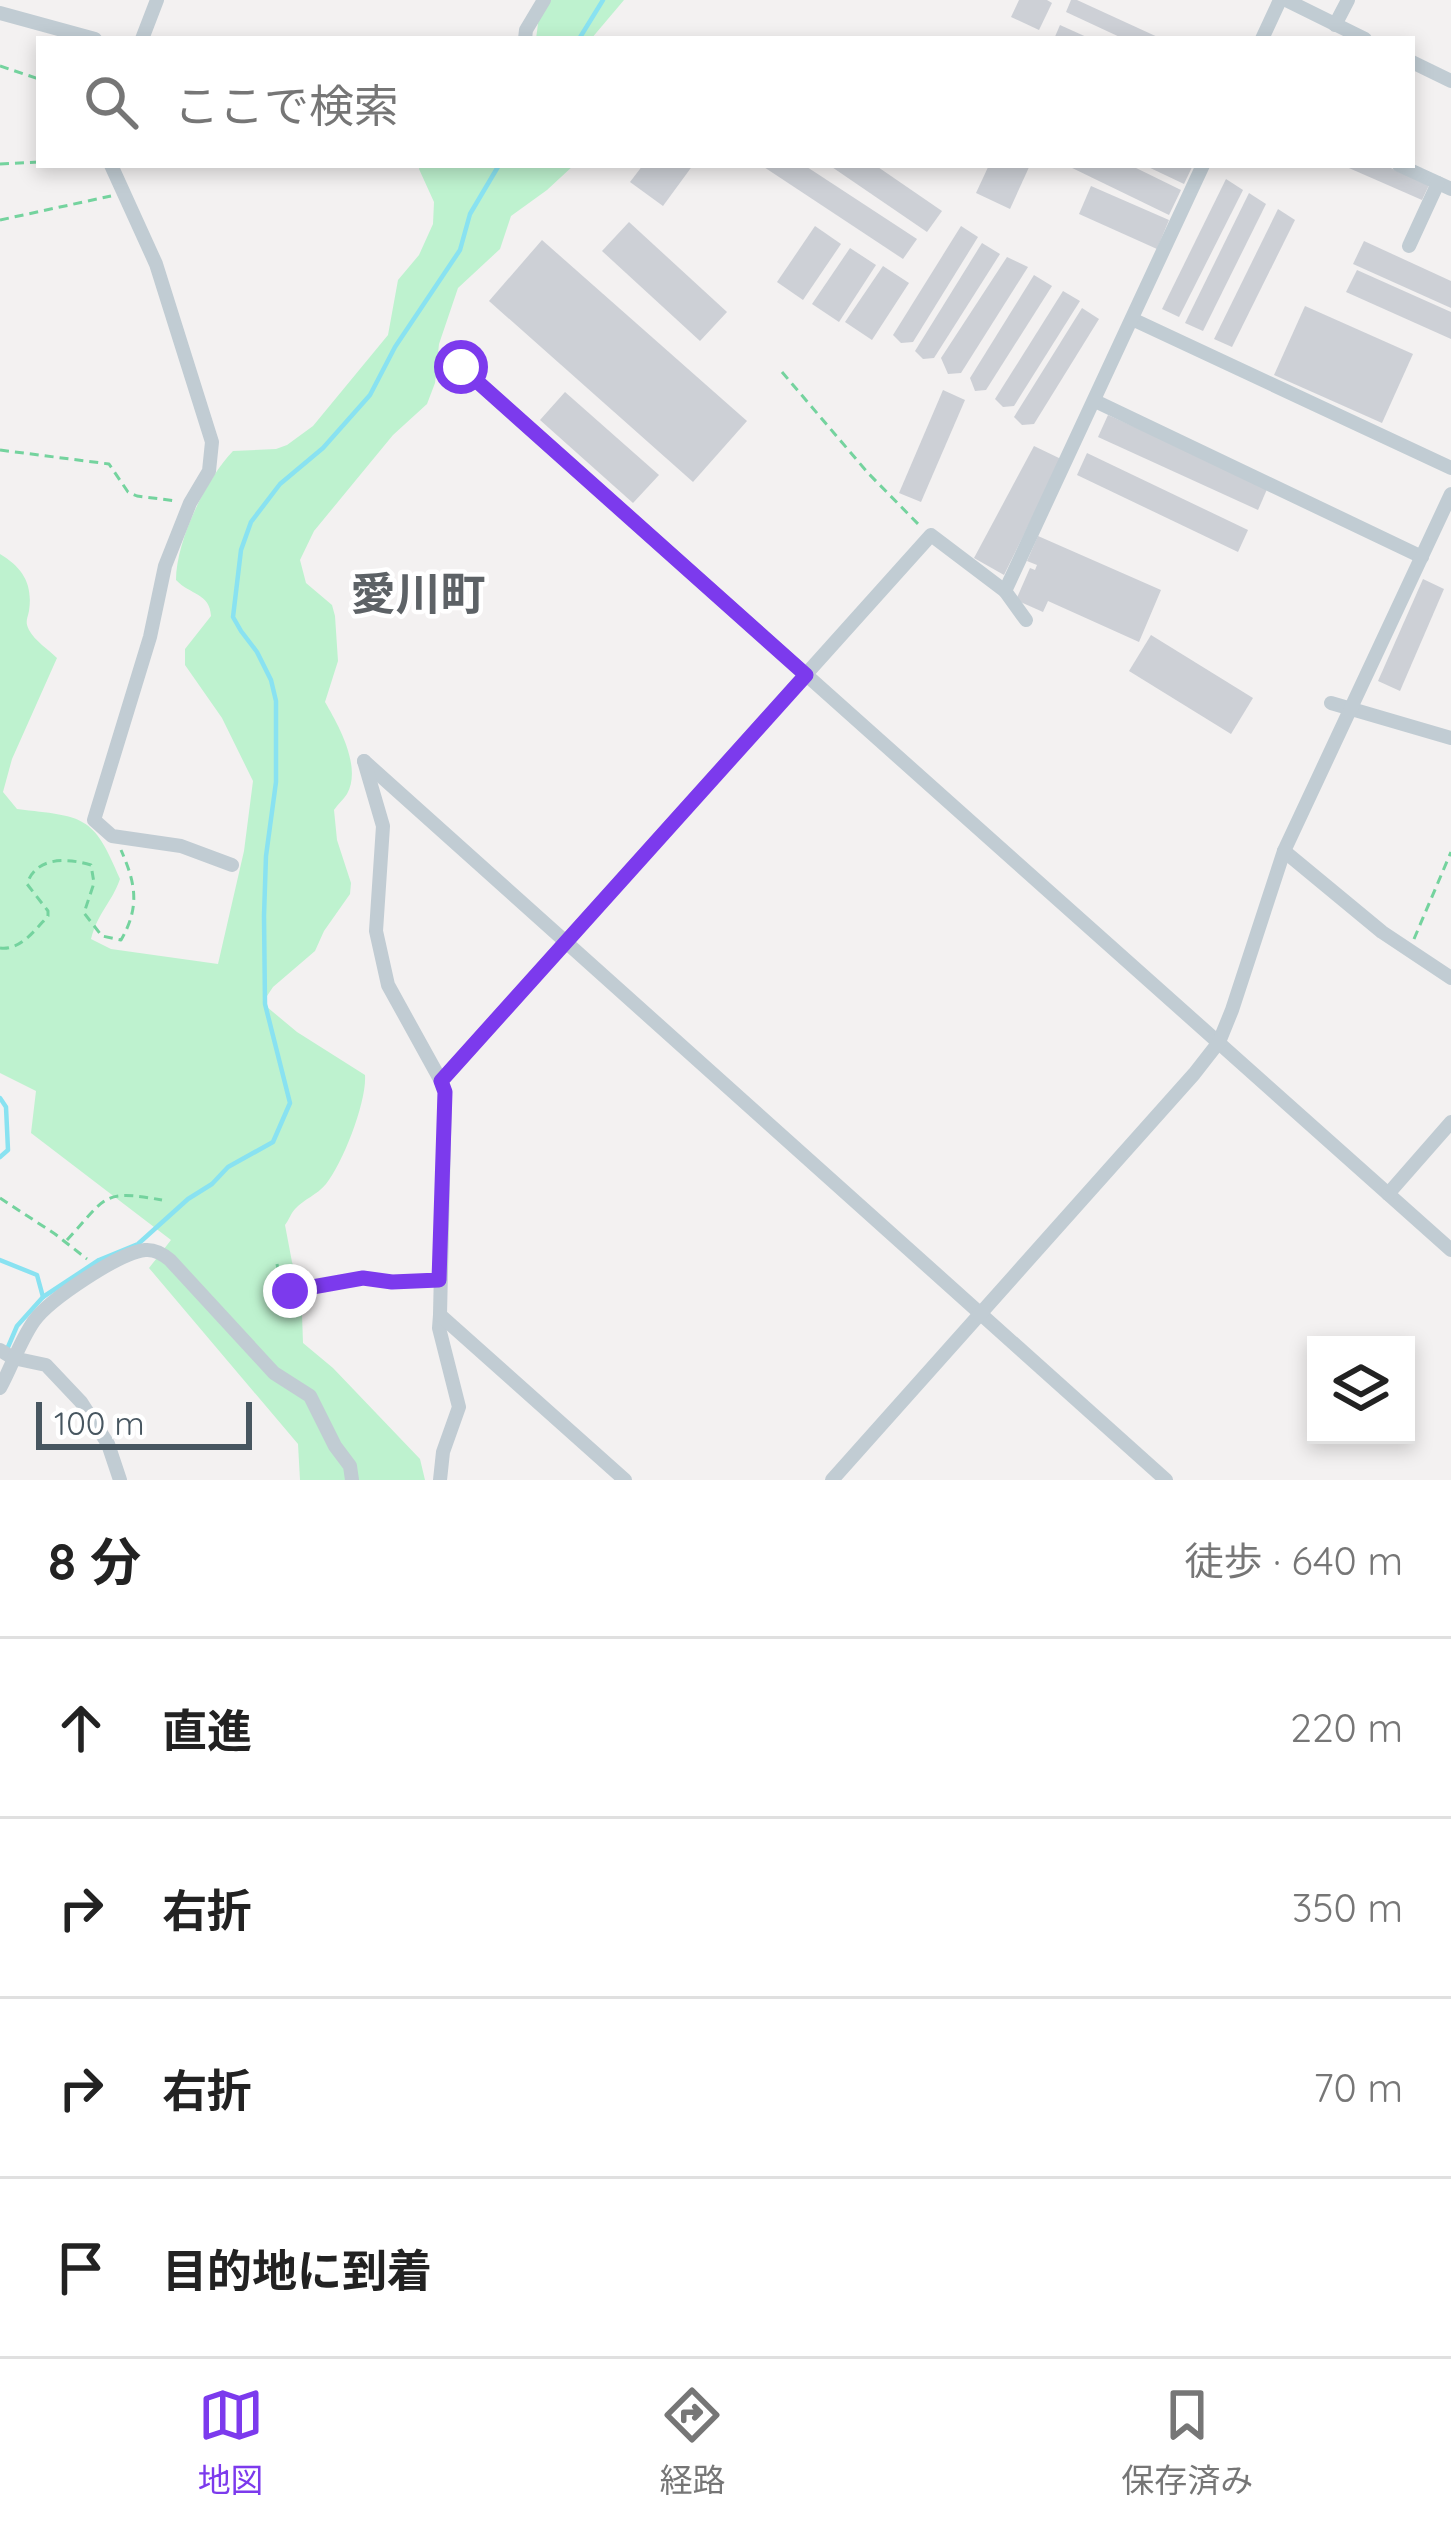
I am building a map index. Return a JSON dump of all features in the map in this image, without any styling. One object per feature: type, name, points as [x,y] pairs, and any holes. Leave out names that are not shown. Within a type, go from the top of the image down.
[{"type":"street","points":[[143,36],[157,0]]},
{"type":"street","points":[[525,36],[544,0]]},
{"type":"street","points":[[1264,36],[1283,0],[1359,36]]},
{"type":"street","points":[[1335,25],[1348,0]]},
{"type":"street","points":[[0,13],[84,36]]},
{"type":"street","points":[[1415,63],[1451,81]]},
{"type":"street","points":[[112,168],[156,264],[212,442],[209,471],[190,502],[165,566],[150,637],[94,820],[112,836],[181,846],[232,865]]},
{"type":"street","points":[[1005,592],[1202,168]]},
{"type":"street","points":[[1405,168],[1444,186],[1409,246]]},
{"type":"street","points":[[1132,319],[1451,468]]},
{"type":"street","points":[[461,367],[1451,1250]]},
{"type":"street","points":[[1095,401],[1422,557]]},
{"type":"street","points":[[832,1480],[1219,1042],[1284,851],[1451,494]]},
{"type":"street","points":[[441,1081],[932,535],[1005,592],[1026,620]]},
{"type":"street","points":[[1330,703],[1451,739]]},
{"type":"street","points":[[440,1480],[443,1452],[459,1407],[440,1328],[445,1092],[382,968],[376,932],[383,826],[364,761],[1166,1480]]},
{"type":"street","points":[[1284,851],[1408,952],[1451,978]]},
{"type":"street","points":[[1388,1194],[1451,1122]]},
{"type":"street","points":[[0,1388],[9,1355],[60,1295],[142,1250],[164,1254],[274,1373],[310,1396],[346,1458],[352,1480]]},
{"type":"street","points":[[440,1315],[625,1480]]},
{"type":"street","points":[[9,1355],[46,1365],[81,1402],[108,1444],[120,1480]]},
{"type":"path","points":[[0,66],[36,78]]},
{"type":"path","points":[[0,164],[36,162]]},
{"type":"path","points":[[0,220],[125,194]]},
{"type":"path","points":[[782,372],[868,473],[932,535]]},
{"type":"path","points":[[0,450],[110,464],[128,492],[136,496],[190,502]]},
{"type":"path","points":[[0,948],[17,945],[48,916],[27,884],[30,874],[40,865],[72,860],[92,865],[94,883],[84,913],[101,936],[121,940],[133,920],[134,887],[124,854],[112,836]]},
{"type":"path","points":[[1408,952],[1451,852]]},
{"type":"path","points":[[65,1242],[110,1197],[129,1194],[163,1201]]},
{"type":"path","points":[[0,1198],[89,1260],[98,1272]]},
{"type":"path","points":[[278,1264],[280,1280],[290,1291],[363,1278],[439,1280]]},
{"type":"green space","points":[[547,0],[624,0],[594,36],[536,36]]},
{"type":"green space","points":[[571,168],[511,216],[500,249],[458,288],[439,344],[435,383],[427,404],[393,435],[314,531],[300,560],[306,583],[332,605],[335,616],[338,661],[325,702],[342,735],[352,772],[347,794],[334,810],[337,840],[351,883],[350,894],[315,951],[273,987],[267,1007],[365,1075],[365,1086],[340,1162],[326,1184],[295,1209],[285,1225],[301,1286],[303,1343],[420,1459],[425,1480],[300,1480],[298,1444],[149,1268],[171,1240],[31,1133],[36,1091],[0,1073],[0,554],[15,565],[28,585],[29,630],[57,658],[12,759],[3,792],[17,809],[72,818],[93,830],[102,842],[120,879],[91,939],[111,949],[218,964],[244,851],[253,781],[222,718],[185,665],[185,649],[211,616],[203,598],[176,580],[181,547],[203,494],[233,451],[276,449],[313,426],[388,335],[398,280],[419,255],[433,224],[434,202],[419,169]]},
{"type":"building","points":[[1019,0],[1052,3],[1039,30],[1011,17]]},
{"type":"building","points":[[1071,0],[1077,0],[1155,36],[1118,36],[1066,12]]},
{"type":"building","points":[[1060,25],[1084,36],[1055,36]]},
{"type":"building","points":[[641,168],[691,168],[663,206],[630,182]]},
{"type":"building","points":[[766,168],[809,168],[917,239],[903,259]]},
{"type":"building","points":[[833,168],[879,168],[942,211],[927,232]]},
{"type":"building","points":[[988,168],[1029,168],[1010,209],[976,193]]},
{"type":"building","points":[[1072,168],[1136,168],[1181,190],[1169,215]]},
{"type":"building","points":[[1150,168],[1192,168],[1184,184]]},
{"type":"building","points":[[1349,168],[1391,168],[1429,185],[1422,200]]},
{"type":"building","points":[[1226,179],[1243,190],[1179,317],[1162,309]]},
{"type":"building","points":[[1091,186],[1169,220],[1157,249],[1079,214]]},
{"type":"building","points":[[1249,193],[1266,204],[1203,331],[1185,323]]},
{"type":"building","points":[[1278,209],[1295,220],[1232,347],[1214,339]]},
{"type":"building","points":[[629,222],[727,312],[700,341],[602,251]]},
{"type":"building","points":[[815,226],[841,244],[803,300],[777,282]]},
{"type":"building","points":[[961,226],[978,237],[913,342],[901,343],[893,335]]},
{"type":"building","points":[[542,240],[747,421],[693,482],[489,301]]},
{"type":"building","points":[[1364,241],[1451,281],[1451,308],[1353,264]]},
{"type":"building","points":[[982,243],[1000,254],[934,358],[923,359],[915,351]]},
{"type":"building","points":[[850,248],[876,265],[839,322],[812,304]]},
{"type":"building","points":[[1007,257],[1028,267],[961,373],[948,374],[941,358]]},
{"type":"building","points":[[883,266],[909,283],[872,340],[845,322]]},
{"type":"building","points":[[1357,270],[1451,312],[1451,339],[1346,292]]},
{"type":"building","points":[[1034,275],[1052,286],[986,390],[975,391],[970,378]]},
{"type":"building","points":[[1063,291],[1080,301],[1014,406],[1003,407],[995,399]]},
{"type":"building","points":[[1305,306],[1413,354],[1382,423],[1274,375]]},
{"type":"building","points":[[1082,308],[1099,319],[1034,424],[1022,425],[1014,417]]},
{"type":"building","points":[[943,390],[965,400],[921,502],[899,493]]},
{"type":"building","points":[[565,392],[659,475],[633,503],[540,420]]},
{"type":"building","points":[[1108,415],[1268,487],[1258,510],[1098,437]]},
{"type":"building","points":[[1034,446],[1061,459],[1004,575],[974,558]]},
{"type":"building","points":[[1087,453],[1248,530],[1238,552],[1077,475]]},
{"type":"building","points":[[1038,536],[1161,590],[1139,642],[1048,601],[1043,612],[1016,600],[1030,568],[1035,570],[1037,565],[1027,561]]},
{"type":"building","points":[[1423,579],[1444,589],[1400,691],[1378,681]]},
{"type":"building","points":[[1151,635],[1253,698],[1231,734],[1129,671]]},
{"type":"waterway","points":[[581,36],[603,0]]},
{"type":"waterway","points":[[8,1347],[17,1326],[43,1297],[99,1260],[138,1244],[228,1167],[273,1142],[290,1103],[265,1004],[266,856],[276,782],[276,701],[257,652],[233,617],[241,550],[251,522],[280,484],[323,448],[370,395],[395,347],[460,250],[470,214],[497,168]]},
{"type":"waterway","points":[[0,1098],[6,1107],[8,1150],[0,1157]]},
{"type":"waterway","points":[[0,1260],[37,1275],[43,1297]]},
{"type":"district","name":"愛川町","points":[[418,594]]},
{"type":"route","points":[[290,1291],[363,1278],[439,1280],[445,1092],[441,1081],[806,675],[461,367]]}]
